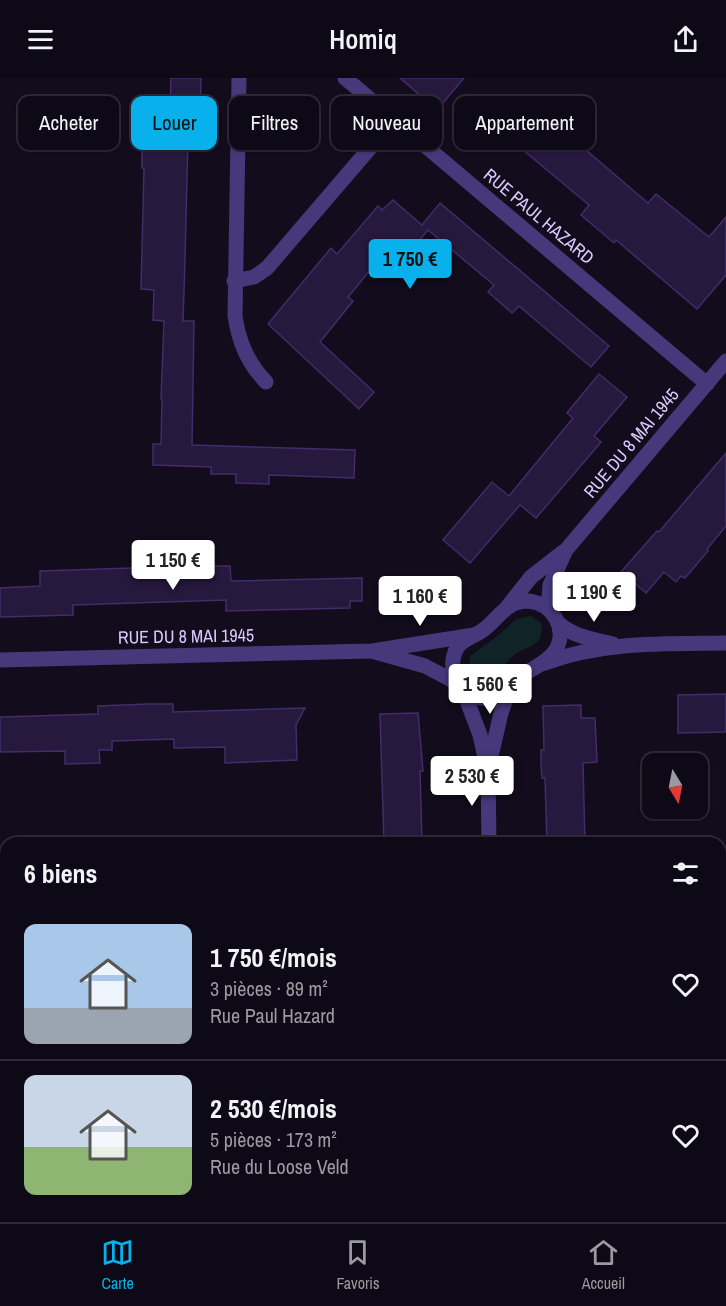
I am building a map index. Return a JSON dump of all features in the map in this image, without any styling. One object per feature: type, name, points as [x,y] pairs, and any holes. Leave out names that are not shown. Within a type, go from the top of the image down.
[{"type":"street","points":[[239,78],[235,316],[241,344],[251,364],[266,382]]},
{"type":"street","name":"RUE PAUL HAZARD","points":[[345,78],[366,96]]},
{"type":"street","points":[[234,281],[254,277],[267,268],[368,150]]},
{"type":"street","name":"RUE PAUL HAZARD","points":[[430,150],[707,384]]},
{"type":"street","name":"RUE DU 8 MAI 1945","points":[[460,686],[453,670],[455,654],[460,644],[487,627],[507,608],[531,577],[566,550],[726,361]]},
{"type":"street","name":"RUE DU 8 MAI 1945","points":[[548,608],[550,585],[566,550]]},
{"type":"street","points":[[507,608],[528,601],[539,603],[548,608],[558,623],[579,636],[619,646]]},
{"type":"street","name":"RUE DU 8 MAI 1945","points":[[372,651],[425,666],[460,686],[472,696],[488,698],[499,695],[548,658],[560,639],[558,623]]},
{"type":"street","name":"RUE DU 8 MAI 1945","points":[[0,660],[372,651],[474,635]]},
{"type":"street","points":[[530,670],[562,658],[619,646],[726,642]]},
{"type":"street","points":[[488,771],[501,713],[511,685]]},
{"type":"street","points":[[460,686],[480,735],[488,771],[489,837]]},
{"type":"green space","points":[[531,616],[541,623],[538,641],[512,657],[494,676],[483,680],[475,679],[469,669],[470,656],[499,635],[516,619]]},
{"type":"building","points":[[171,78],[201,78],[200,96],[170,96]]},
{"type":"building","points":[[400,78],[464,78],[442,104],[442,96],[421,96]]},
{"type":"building","points":[[142,150],[188,150],[183,321],[194,321],[192,445],[355,450],[354,478],[269,475],[269,484],[236,483],[236,474],[211,474],[211,467],[153,465],[153,444],[161,444],[164,321],[153,320],[154,290],[141,289],[144,168],[142,168]]},
{"type":"building","points":[[523,150],[586,150],[648,203],[656,194],[709,237],[726,217],[726,275],[697,309],[616,240],[614,243],[581,215],[589,205]]},
{"type":"building","points":[[393,200],[422,225],[440,203],[609,346],[591,367],[519,306],[512,313],[488,292],[494,285],[428,230],[395,269],[381,257],[348,297],[353,301],[320,342],[374,392],[359,409],[268,324],[331,248],[337,254],[378,206],[382,210]]},
{"type":"building","points":[[599,374],[627,397],[594,436],[601,442],[536,518],[520,505],[470,563],[443,540],[492,482],[509,496],[573,418],[567,413]]},
{"type":"building","points":[[726,453],[726,526],[685,578],[681,576],[676,582],[664,572],[646,593],[621,572],[657,531],[659,532]]},
{"type":"building","points":[[230,566],[231,581],[362,578],[362,601],[350,601],[350,608],[226,611],[226,600],[73,605],[73,615],[0,617],[0,588],[40,586],[40,571]]},
{"type":"building","points":[[726,694],[726,732],[678,733],[678,695]]},
{"type":"building","points":[[173,704],[173,712],[305,708],[296,725],[297,760],[225,763],[225,747],[174,748],[174,739],[112,741],[112,750],[99,750],[100,763],[65,764],[65,751],[0,752],[0,717],[98,714],[98,706]]},
{"type":"building","points":[[581,705],[581,718],[595,718],[597,762],[583,763],[585,837],[547,837],[545,778],[542,778],[541,764],[541,750],[544,750],[543,706]]},
{"type":"building","points":[[418,713],[423,771],[420,771],[422,837],[384,837],[380,714]]}]
